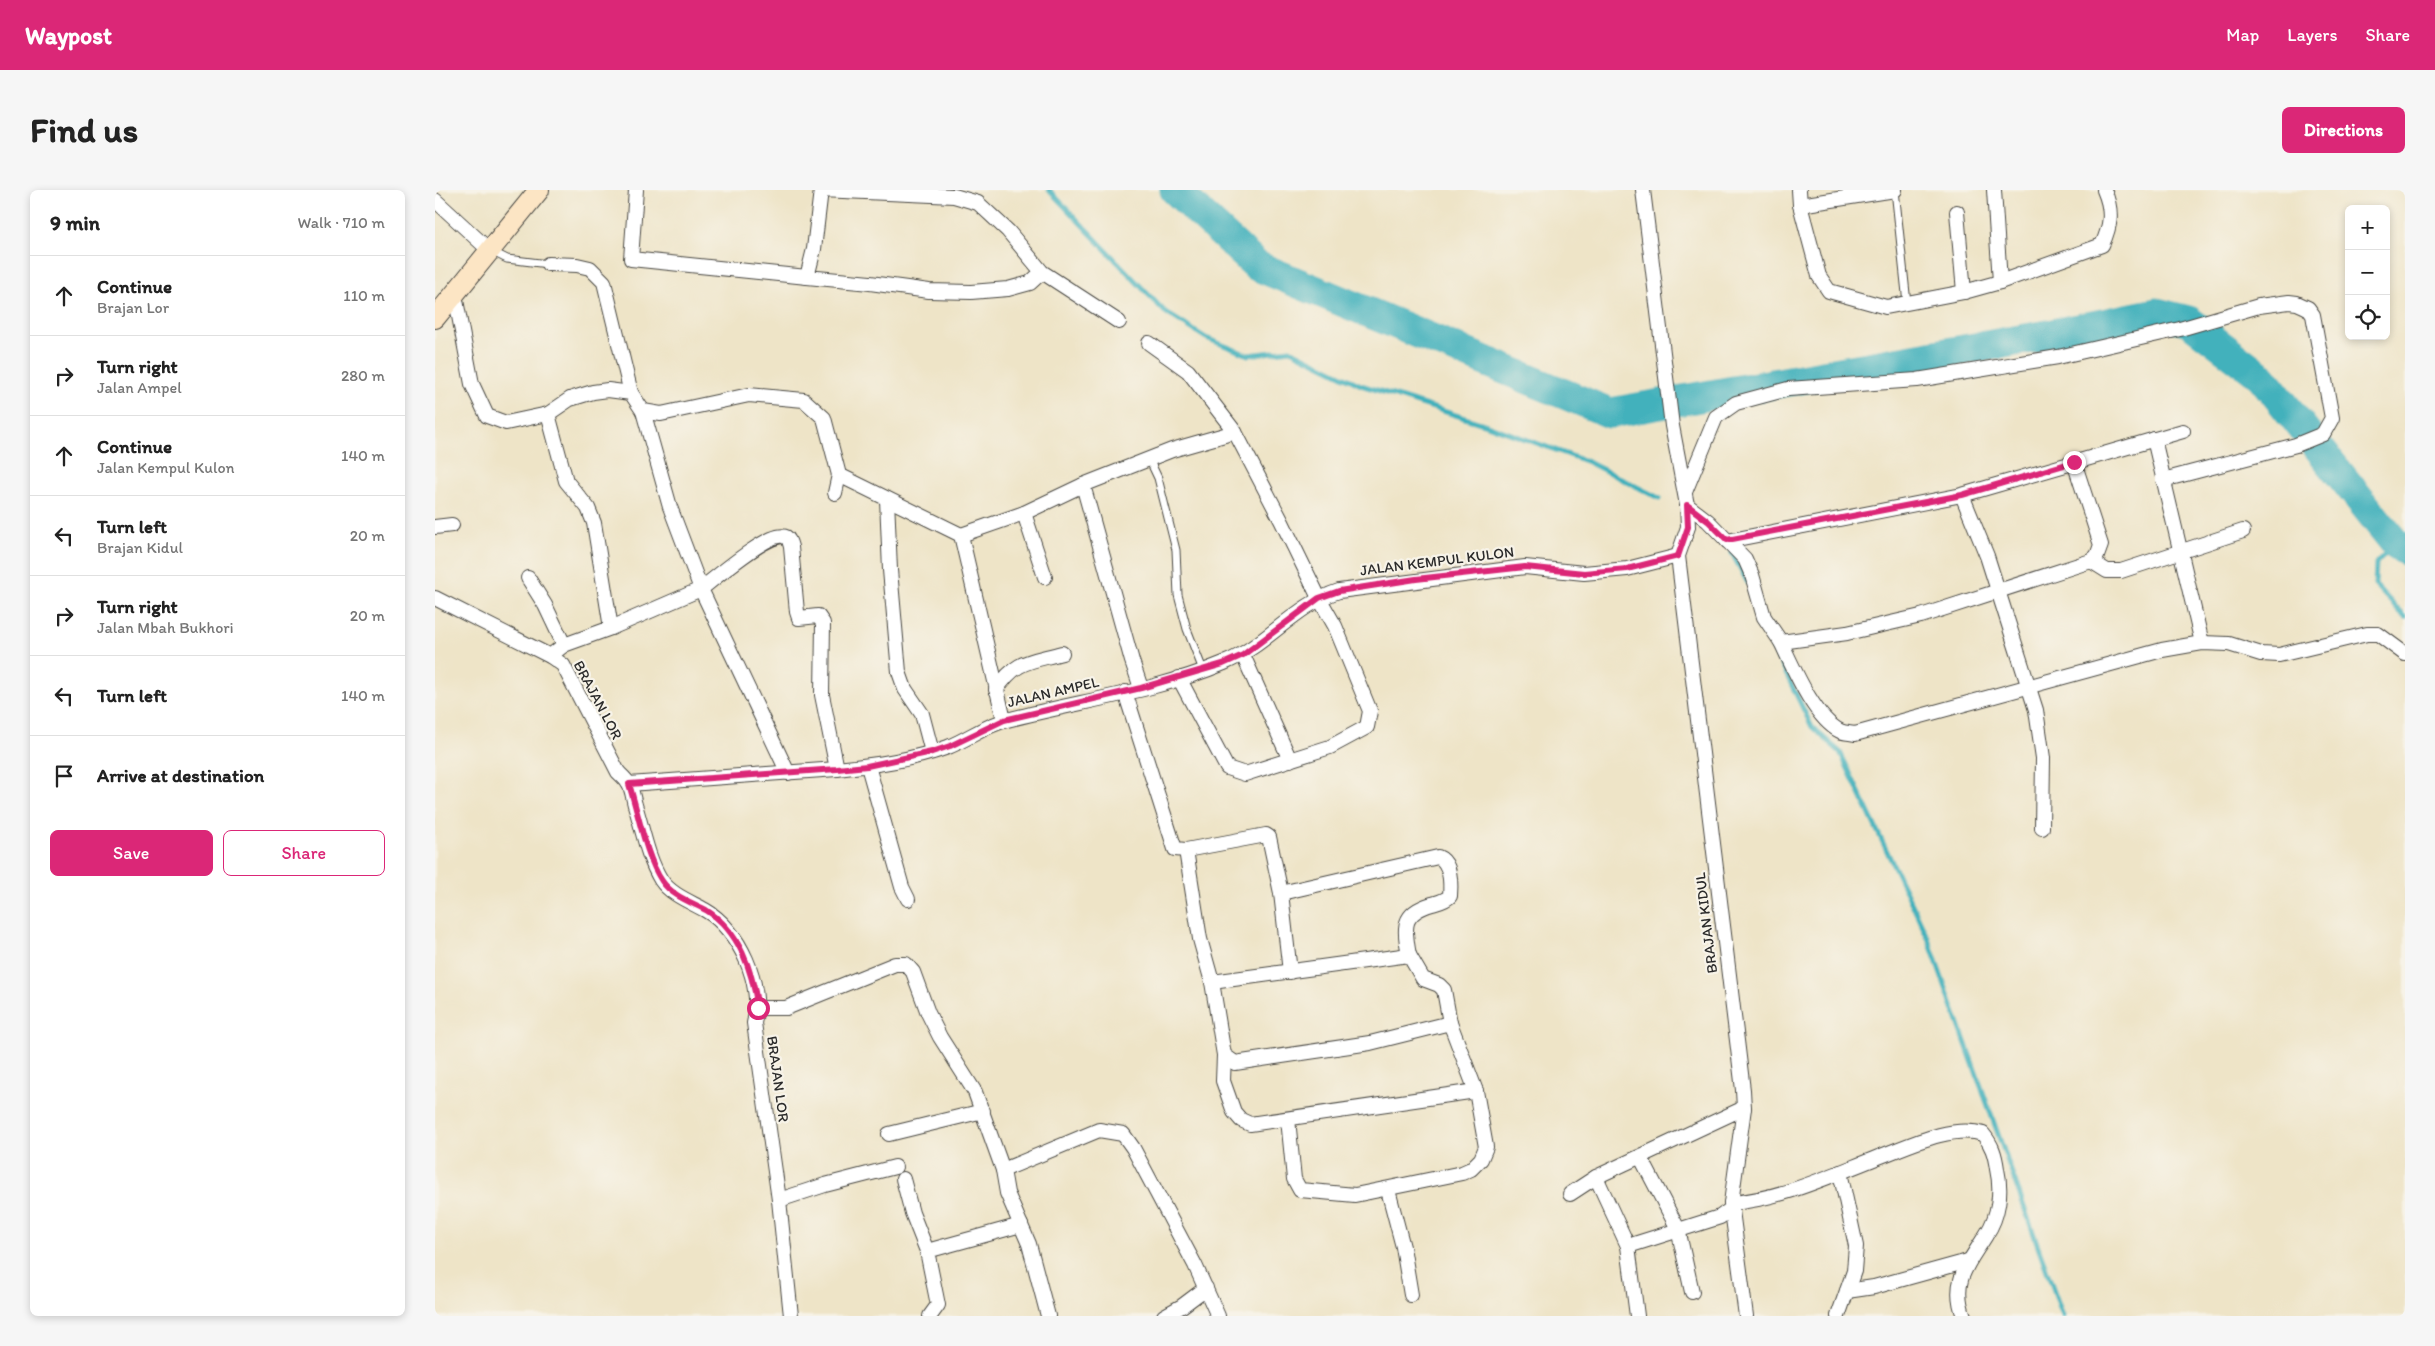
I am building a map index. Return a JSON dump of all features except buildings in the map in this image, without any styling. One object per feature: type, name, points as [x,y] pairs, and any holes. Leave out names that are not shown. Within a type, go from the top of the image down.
[{"type":"street","points":[[435,318],[539,190]]},
{"type":"street","points":[[636,190],[631,259],[870,282],[929,291],[971,292],[1008,289],[1030,283],[1042,272]]},
{"type":"street","points":[[807,277],[814,249],[821,190],[954,196],[978,203],[1007,231],[1042,272],[1119,322]]},
{"type":"street","points":[[1643,190],[1665,379],[1686,499],[1745,559],[1752,575],[1764,617],[1781,642],[1808,697],[1840,732],[1855,734],[2163,650],[2202,643],[2229,644],[2261,654],[2279,655],[2367,634],[2378,634],[2405,654]]},
{"type":"street","points":[[1799,190],[1800,205],[1819,276],[1829,291],[1886,307],[1964,292],[2000,282],[2102,245],[2110,227],[2106,196]]},
{"type":"street","points":[[1800,205],[1895,190]]},
{"type":"street","points":[[1994,190],[2000,282]]},
{"type":"street","points":[[435,200],[489,250]]},
{"type":"street","points":[[1957,212],[1964,292]]},
{"type":"street","points":[[548,264],[577,265],[590,268],[604,282],[631,393],[643,411],[669,507],[701,589],[788,773]]},
{"type":"street","points":[[455,295],[472,384],[487,416],[506,423],[547,414],[570,399],[593,392],[608,390],[631,393]]},
{"type":"street","points":[[1686,499],[1716,417],[1735,403],[1788,389],[1917,380],[2058,357],[2180,329],[2259,306],[2289,302],[2308,308],[2313,315],[2331,418],[2323,434],[2296,445],[2163,480]]},
{"type":"street","points":[[1149,343],[1188,371],[1235,432],[1351,659],[1370,711],[1370,719],[1367,727],[1343,742],[1245,774],[1231,771],[1227,768],[1179,678]]},
{"type":"street","points":[[643,411],[661,414],[749,395],[804,400],[824,418],[839,475],[835,493]]},
{"type":"street","points":[[547,414],[566,481],[588,508],[593,522],[611,628]]},
{"type":"street","points":[[1727,540],[1962,495],[2183,431]]},
{"type":"street","points":[[839,475],[961,535],[1024,513],[1083,485],[1172,450],[1235,432]]},
{"type":"street","points":[[2154,439],[2202,643]]},
{"type":"street","points":[[1781,642],[1847,633],[1921,616],[2091,561],[2097,556],[2101,546],[2074,462]]},
{"type":"street","points":[[1083,485],[1141,688]]},
{"type":"street","points":[[1962,495],[1999,592],[2036,710],[2043,758],[2042,828]]},
{"type":"street","points":[[887,499],[890,570],[899,672],[905,689],[922,714],[932,752]]},
{"type":"street","name":"BRAJAN KIDUL","points":[[1686,499],[1688,527],[1678,556],[1745,1108],[1731,1206],[1746,1316]]},
{"type":"street","points":[[1024,513],[1045,577]]},
{"type":"street","points":[[435,527],[452,525]]},
{"type":"street","points":[[2091,561],[2107,571],[2121,571],[2243,531]]},
{"type":"street","points":[[961,535],[1004,720]]},
{"type":"street","points":[[550,656],[564,645],[611,628],[701,589],[758,545],[773,537],[784,536],[788,538],[791,547],[799,618],[818,616],[823,623],[822,695],[837,769]]},
{"type":"street","name":"JALAN KEMPUL KULON","points":[[1319,598],[1339,591],[1416,579],[1525,567],[1584,573],[1627,569],[1678,556]]},
{"type":"street","points":[[528,578],[545,605],[564,645]]},
{"type":"street","name":"BRAJAN LOR","points":[[435,598],[550,656],[563,665],[617,772],[629,784],[651,861],[663,883],[685,901],[706,910],[722,922],[739,943],[758,1008],[754,1023],[779,1200],[791,1316]]},
{"type":"street","name":"JALAN AMPEL","points":[[629,784],[867,766],[932,752],[950,746],[1004,720],[1179,678],[1243,655],[1319,598]]},
{"type":"street","points":[[996,690],[1007,674],[1021,664],[1062,653]]},
{"type":"street","points":[[1243,655],[1290,760]]},
{"type":"street","points":[[1125,692],[1141,735],[1175,849],[1185,850],[1266,835],[1269,837],[1281,893],[1291,972]]},
{"type":"street","points":[[867,766],[902,888],[908,899]]},
{"type":"street","points":[[1185,850],[1200,939],[1212,982],[1224,1055],[1223,1081],[1232,1107],[1241,1120],[1250,1124],[1476,1090]]},
{"type":"street","points":[[1281,893],[1438,857],[1442,859],[1448,868],[1450,896],[1446,900],[1425,906],[1410,914],[1404,928],[1409,955],[1423,979],[1439,985],[1444,990],[1450,1023],[1476,1090],[1485,1147],[1481,1159],[1471,1169],[1461,1173],[1418,1180],[1387,1190],[1355,1194],[1300,1190],[1294,1180],[1287,1119]]},
{"type":"street","points":[[1212,982],[1409,955]]},
{"type":"street","points":[[758,1008],[785,1008],[895,964],[906,964],[913,972],[928,1013],[975,1092],[983,1111],[1003,1170],[1007,1193],[1021,1225],[1048,1316]]},
{"type":"street","points":[[1224,1055],[1235,1063],[1244,1062],[1370,1043],[1450,1023]]},
{"type":"street","points":[[1570,1194],[1596,1177],[1641,1158],[1745,1108]]},
{"type":"street","points":[[889,1134],[983,1111]]},
{"type":"street","points":[[1003,1170],[1099,1130],[1123,1134],[1133,1148],[1163,1202],[1218,1316]]},
{"type":"street","points":[[1628,1246],[1719,1217],[1731,1206],[1768,1197],[1930,1138],[1966,1131],[1983,1134],[1994,1150],[1999,1176],[2000,1200],[1988,1234],[1967,1261],[1958,1291],[1964,1316]]},
{"type":"street","points":[[1641,1158],[1678,1229],[1692,1292]]},
{"type":"street","points":[[779,1200],[825,1185],[895,1168]]},
{"type":"street","points":[[1838,1316],[1854,1271],[1856,1246],[1840,1172]]},
{"type":"street","points":[[1596,1177],[1628,1246],[1637,1316]]},
{"type":"street","points":[[903,1179],[912,1213],[927,1251],[938,1306],[929,1316]]},
{"type":"street","points":[[1387,1190],[1403,1247],[1411,1296]]},
{"type":"street","points":[[927,1251],[1021,1225]]},
{"type":"street","points":[[1847,1290],[1874,1287],[1967,1261]]},
{"type":"street","points":[[1163,1316],[1182,1306],[1206,1288]]},
{"type":"lane","points":[[1895,190],[1907,303]]},
{"type":"lane","points":[[489,250],[507,259],[548,264]]},
{"type":"lane","points":[[1149,459],[1158,478],[1176,550],[1176,582],[1182,611],[1203,670]]},
{"type":"waterway","points":[[1049,190],[1165,312],[1206,338],[1248,355],[1290,350],[1361,385],[1487,425],[1588,462],[1659,498]]},
{"type":"waterway","points":[[1175,190],[1257,266],[1610,413],[2048,335],[2157,313],[2189,321],[2261,376],[2395,543],[2405,550]]},
{"type":"waterway","points":[[2395,543],[2376,563],[2375,585],[2405,617]]},
{"type":"waterway","points":[[1732,553],[1748,583]]},
{"type":"waterway","points":[[1763,626],[1812,727],[1840,752],[1928,938],[2063,1316]]},
{"type":"route","points":[[758,1008],[756,994],[739,943],[722,922],[706,910],[685,901],[663,883],[651,861],[629,784],[867,766],[932,752],[950,746],[1004,720],[1141,688],[1223,664],[1243,655],[1319,598],[1339,591],[1384,583],[1525,567],[1584,573],[1627,569],[1678,556],[1688,527],[1687,505],[1708,521],[1727,540],[1962,495],[2074,462]]}]
